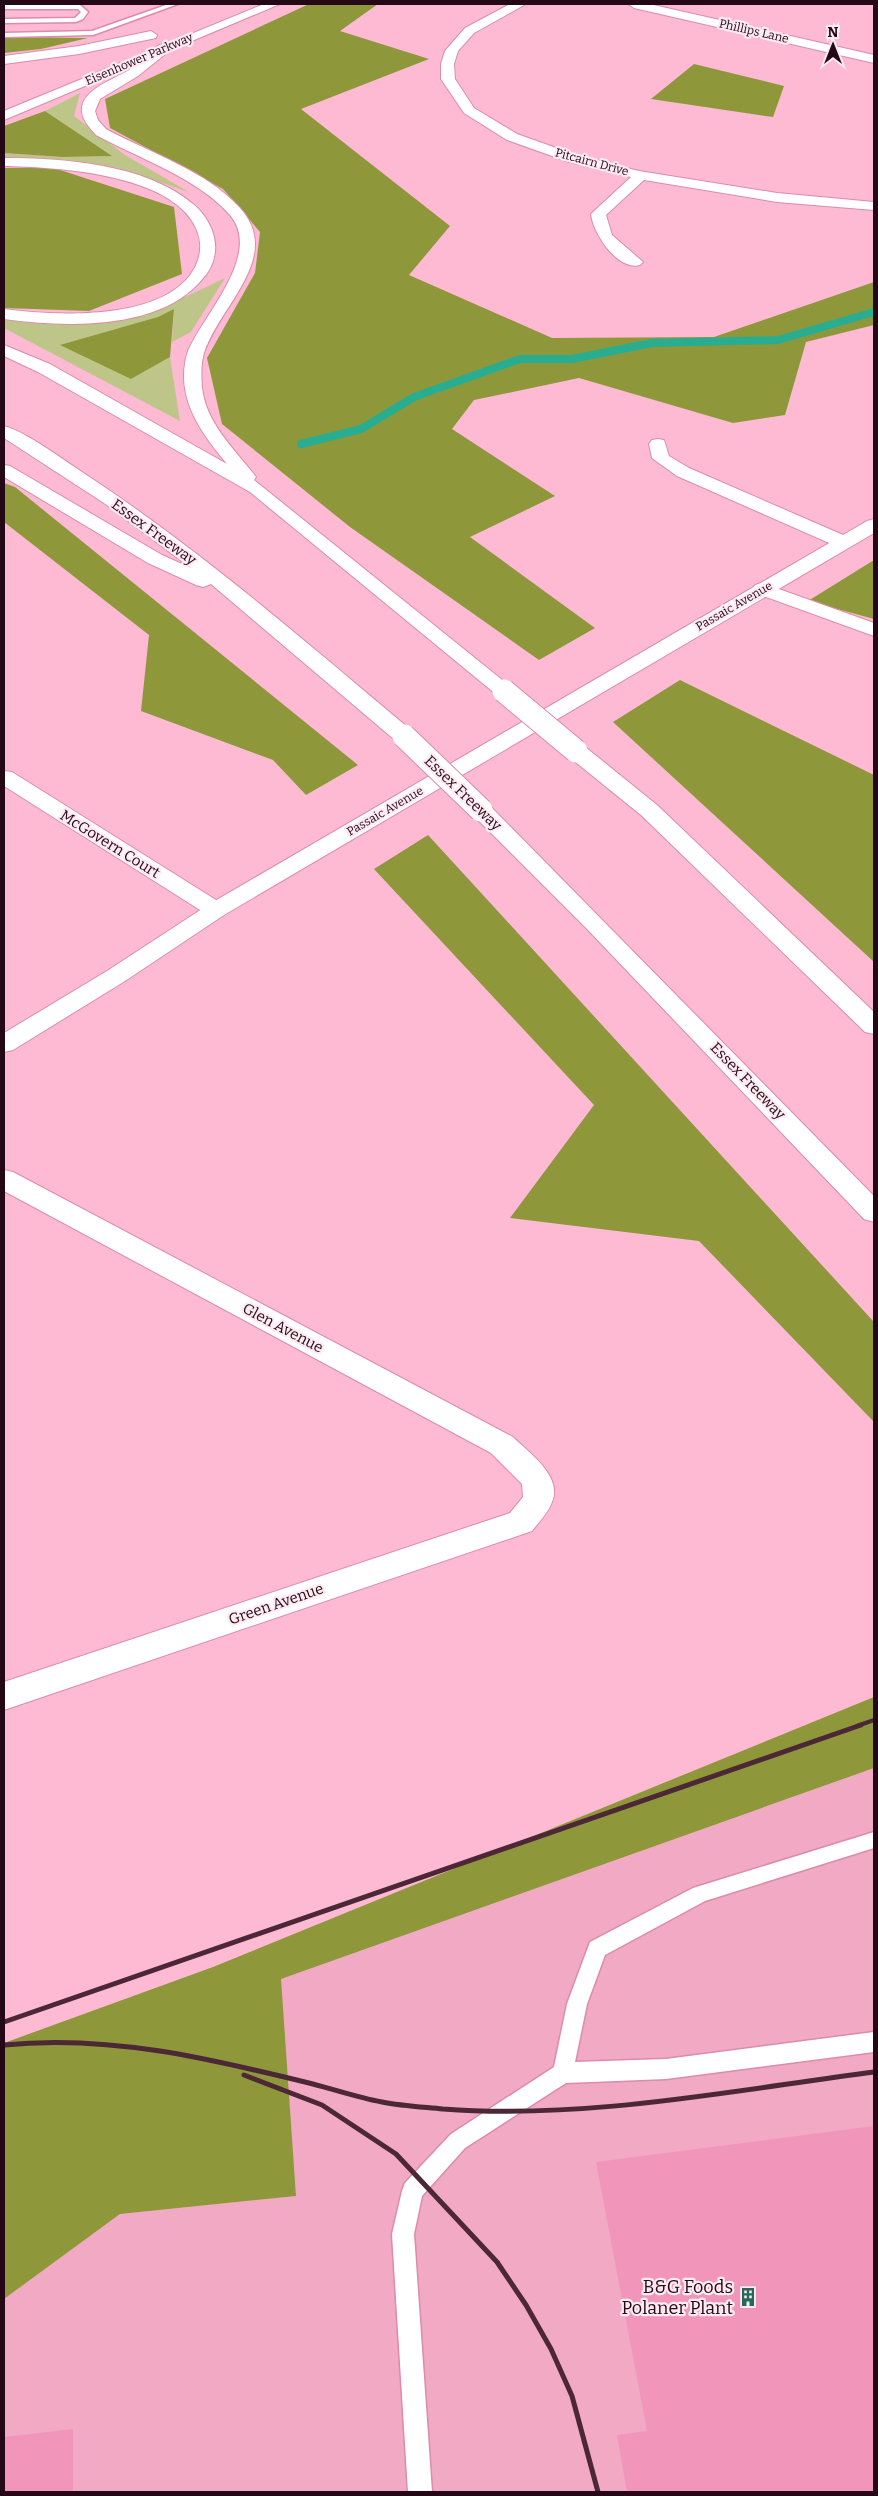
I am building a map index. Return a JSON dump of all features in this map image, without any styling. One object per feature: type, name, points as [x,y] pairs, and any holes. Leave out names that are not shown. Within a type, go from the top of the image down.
[{"type":"main road","name":"Eisenhower Parkway","points":[[4,116],[164,48],[274,4]]},
{"type":"main road","name":"Pitcairn Drive","points":[[520,4],[483,21],[460,40],[452,50],[447,71],[455,93],[476,115],[510,136],[557,154],[642,175],[721,190],[784,199],[874,206]]},
{"type":"main road","name":"Phillips Lane","points":[[634,4],[874,59]]},
{"type":"main road","name":"Eisenhower Parkway","points":[[86,62],[167,28]]},
{"type":"main road","points":[[4,60],[72,51],[151,35]]},
{"type":"main road","points":[[164,48],[132,74],[98,94],[91,101],[88,109],[92,123],[101,132],[203,186],[229,206],[245,226],[248,242],[246,260],[196,352],[191,382],[194,398],[212,434],[256,488]]},
{"type":"main road","points":[[4,162],[80,167],[121,175],[159,189],[175,198],[196,216],[203,225],[208,244],[204,265],[186,287],[175,296],[140,310],[115,315],[58,320],[4,314]]},
{"type":"main road","points":[[635,262],[614,248],[605,237],[598,226],[598,214],[642,175]]},
{"type":"main road","points":[[4,350],[44,368],[256,488],[649,810],[874,1026]]},
{"type":"main road","name":"Essex Freeway","points":[[4,431],[159,534],[248,602],[404,736],[595,924],[874,1212]]},
{"type":"main road","points":[[658,444],[661,458],[683,472],[843,542]]},
{"type":"main road","points":[[4,470],[155,559],[248,602]]},
{"type":"main road","name":"Passaic Avenue","points":[[4,1044],[116,976],[216,910],[874,525]]},
{"type":"main road","points":[[762,589],[874,630]]},
{"type":"main road","name":"McGovern Court","points":[[4,777],[216,910]]},
{"type":"main road","name":"Glen Avenue","points":[[4,1178],[502,1445],[537,1480],[538,1500]]},
{"type":"main road","name":"Green Avenue","points":[[4,1696],[521,1522],[538,1500]]},
{"type":"lane","points":[[4,35],[93,33],[175,4]]},
{"type":"lane","points":[[4,7],[73,7],[80,8],[85,12],[81,18],[76,20],[4,21]]},
{"type":"lane","points":[[23,35],[28,21]]},
{"type":"lane","points":[[563,2073],[577,2004],[596,1949],[700,1894],[874,1840]]},
{"type":"lane","points":[[420,2492],[404,2234],[413,2191],[458,2140],[563,2073],[666,2069],[874,2042]]},
{"type":"shaded area","points":[[874,1768],[874,2492],[4,2492],[4,2299],[120,2214],[296,2196],[280,1979]]},
{"type":"green space","points":[[309,4],[378,4],[340,31],[429,59],[301,109],[450,226],[409,275],[552,338],[714,337],[874,282],[874,325],[806,342],[785,415],[733,423],[579,378],[474,400],[452,429],[555,496],[470,537],[595,628],[539,660],[350,527],[222,424],[207,358],[255,273],[260,232],[223,189],[110,128],[105,99]]},
{"type":"green space","points":[[4,37],[88,38],[41,49],[4,53]]},
{"type":"green space","points":[[694,64],[784,86],[773,117],[651,99]]},
{"type":"green space","points":[[80,93],[74,116],[125,155],[189,192],[118,168],[67,160],[4,157],[4,153],[63,157],[111,156],[45,111]]},
{"type":"green space","points":[[45,111],[112,156],[63,157],[4,153],[4,126]]},
{"type":"green space","points":[[4,168],[54,168],[174,207],[182,274],[89,311],[4,308]]},
{"type":"green space","points":[[225,278],[191,332],[172,342],[174,310],[158,317],[131,379],[170,357],[180,421],[4,328],[4,320],[65,324],[92,323],[118,319],[169,303]]},
{"type":"green space","points":[[174,309],[170,357],[131,379],[60,345],[158,317]]},
{"type":"green space","points":[[4,483],[15,487],[358,765],[306,795],[273,760],[141,711],[149,635],[4,522]]},
{"type":"green space","points":[[874,560],[874,619],[808,601]]},
{"type":"green space","points":[[680,680],[874,775],[874,962],[613,722]]},
{"type":"green space","points":[[428,835],[874,1322],[874,1422],[699,1241],[510,1218],[594,1105],[374,869]]},
{"type":"green space","points":[[874,1697],[874,1768],[281,1979],[296,2196],[120,2214],[4,2299],[4,2043],[213,1967]]},
{"type":"building","name":"B&G Foods Polaner Plant","points":[[874,2126],[874,2492],[627,2492],[617,2435],[647,2431],[596,2162]]},
{"type":"building","points":[[73,2429],[73,2492],[4,2492],[4,2437]]},
{"type":"waterway","points":[[301,444],[361,429],[414,397],[520,359],[572,359],[652,343],[778,340],[874,312]]},
{"type":"railway","points":[[857,1726],[874,1720]]},
{"type":"railway","points":[[4,2022],[861,1725]]},
{"type":"railway","points":[[4,2045],[43,2042],[82,2043],[160,2051],[237,2066],[390,2103],[443,2109],[497,2111],[605,2107],[714,2095],[874,2072]]},
{"type":"railway","points":[[244,2075],[322,2105],[396,2154],[497,2262],[526,2305],[551,2349],[572,2396],[598,2492]]},
{"type":"place","name":"B&G Foods Polaner Plant","points":[[748,2297]]}]
